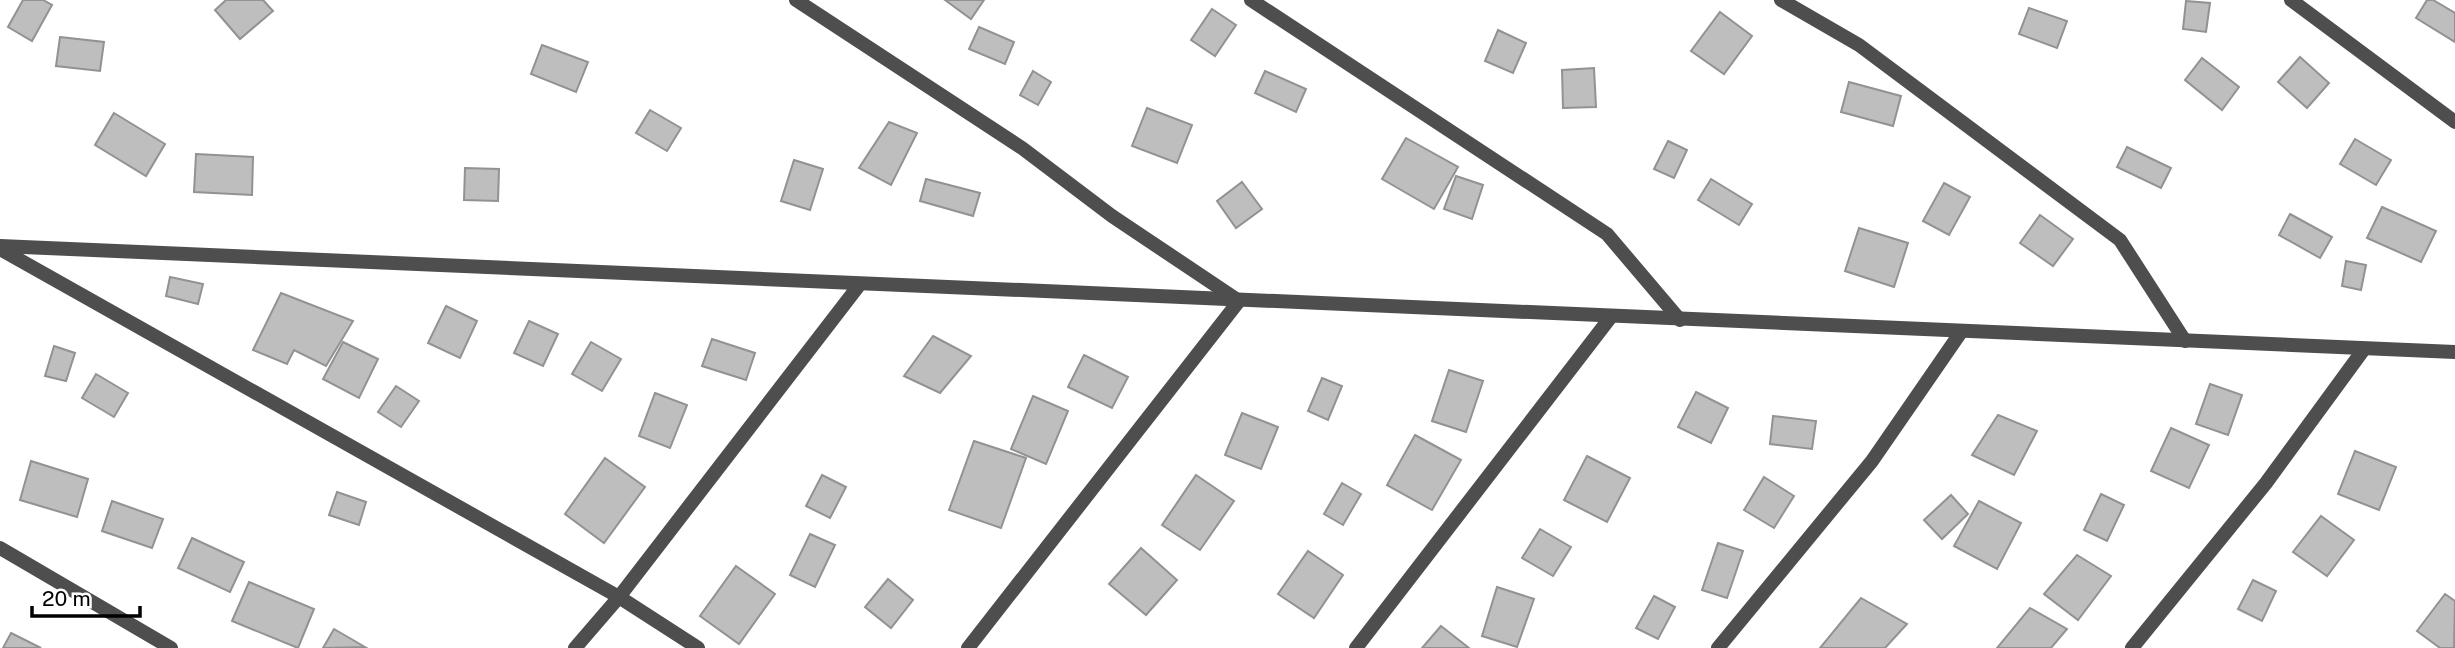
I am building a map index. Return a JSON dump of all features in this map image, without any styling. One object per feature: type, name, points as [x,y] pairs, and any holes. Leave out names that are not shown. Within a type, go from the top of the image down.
[{"type":"street","points":[[796,0],[1022,148],[1112,216],[1239,301]]},
{"type":"street","points":[[1251,0],[1606,234],[1680,320]]},
{"type":"street","points":[[1781,0],[1859,45],[2120,240],[2185,341]]},
{"type":"street","points":[[2291,0],[2455,122]]},
{"type":"street","points":[[0,248],[2455,352]]},
{"type":"street","points":[[0,248],[619,597],[698,648]]},
{"type":"street","points":[[575,648],[619,597],[860,284]]},
{"type":"street","points":[[968,648],[1239,301]]},
{"type":"street","points":[[1356,648],[1610,318]]},
{"type":"street","points":[[1718,648],[1872,461],[1961,332]]},
{"type":"street","points":[[2132,648],[2266,484],[2364,349]]},
{"type":"street","points":[[0,548],[171,648]]},
{"type":"building","points":[[23,0],[43,0],[52,5],[32,41],[8,27]]},
{"type":"building","points":[[226,0],[263,0],[273,11],[240,39],[215,10]]},
{"type":"building","points":[[945,0],[984,0],[971,19]]},
{"type":"building","points":[[2427,0],[2433,0],[2455,13],[2455,42],[2416,18]]},
{"type":"building","points":[[2186,1],[2210,3],[2206,32],[2183,29]]},
{"type":"building","points":[[2029,8],[2067,21],[2057,48],[2019,34]]},
{"type":"building","points":[[1212,9],[1236,25],[1215,56],[1191,40]]},
{"type":"building","points":[[1720,12],[1752,36],[1724,74],[1691,51]]},
{"type":"building","points":[[979,27],[1014,42],[1005,64],[969,49]]},
{"type":"building","points":[[1498,30],[1526,43],[1513,73],[1485,61]]},
{"type":"building","points":[[60,37],[104,42],[100,71],[56,66]]},
{"type":"building","points":[[542,45],[588,62],[576,92],[531,74]]},
{"type":"building","points":[[2300,57],[2329,83],[2307,108],[2278,82]]},
{"type":"building","points":[[2202,58],[2239,87],[2222,110],[2185,80]]},
{"type":"building","points":[[1594,68],[1596,107],[1563,108],[1562,70]]},
{"type":"building","points":[[1033,71],[1051,82],[1038,105],[1020,95]]},
{"type":"building","points":[[1265,71],[1306,89],[1296,112],[1255,93]]},
{"type":"building","points":[[1849,82],[1901,96],[1893,126],[1841,112]]},
{"type":"building","points":[[1147,108],[1192,125],[1177,163],[1132,146]]},
{"type":"building","points":[[650,110],[681,128],[667,151],[636,133]]},
{"type":"building","points":[[114,113],[165,144],[146,176],[95,145]]},
{"type":"building","points":[[889,122],[917,133],[891,185],[859,168]]},
{"type":"building","points":[[1406,138],[1458,167],[1434,209],[1382,179]]},
{"type":"building","points":[[2355,139],[2391,160],[2376,185],[2340,164]]},
{"type":"building","points":[[1668,141],[1687,150],[1674,178],[1654,169]]},
{"type":"building","points":[[2127,147],[2171,168],[2161,188],[2117,167]]},
{"type":"building","points":[[196,154],[253,157],[252,195],[194,192]]},
{"type":"building","points":[[794,160],[823,169],[810,210],[781,201]]},
{"type":"building","points":[[465,168],[499,169],[498,201],[464,200]]},
{"type":"building","points":[[1456,176],[1483,185],[1472,219],[1444,209]]},
{"type":"building","points":[[926,179],[980,193],[973,216],[920,201]]},
{"type":"building","points":[[1711,179],[1752,204],[1739,225],[1698,200]]},
{"type":"building","points":[[1242,182],[1262,209],[1236,228],[1217,201]]},
{"type":"building","points":[[1944,183],[1970,197],[1949,235],[1923,221]]},
{"type":"building","points":[[2382,207],[2436,231],[2421,262],[2367,238]]},
{"type":"building","points":[[2290,214],[2332,237],[2320,258],[2279,235]]},
{"type":"building","points":[[2040,215],[2073,239],[2053,266],[2020,243]]},
{"type":"building","points":[[1859,228],[1908,243],[1894,287],[1845,271]]},
{"type":"building","points":[[2346,261],[2366,265],[2361,290],[2342,286]]},
{"type":"building","points":[[170,277],[203,284],[198,304],[166,296]]},
{"type":"building","points":[[281,293],[353,321],[326,366],[294,350],[287,364],[253,350]]},
{"type":"building","points":[[446,306],[477,321],[460,358],[428,343]]},
{"type":"building","points":[[529,321],[558,334],[543,366],[514,353]]},
{"type":"building","points":[[933,336],[971,356],[940,393],[904,376]]},
{"type":"building","points":[[712,339],[755,353],[746,380],[702,366]]},
{"type":"building","points":[[343,342],[378,359],[359,398],[323,379]]},
{"type":"building","points":[[591,342],[621,359],[602,391],[572,374]]},
{"type":"building","points":[[54,346],[75,353],[66,381],[45,376]]},
{"type":"building","points":[[1084,355],[1128,377],[1112,408],[1068,387]]},
{"type":"building","points":[[1449,370],[1483,381],[1466,432],[1432,421]]},
{"type":"building","points":[[96,374],[128,393],[114,417],[82,398]]},
{"type":"building","points":[[1322,378],[1342,386],[1328,420],[1308,411]]},
{"type":"building","points":[[2210,384],[2242,395],[2228,435],[2196,424]]},
{"type":"building","points":[[396,386],[419,401],[401,427],[378,412]]},
{"type":"building","points":[[1696,392],[1728,408],[1711,443],[1678,427]]},
{"type":"building","points":[[655,393],[687,405],[670,448],[639,436]]},
{"type":"building","points":[[1033,396],[1068,411],[1046,464],[1011,449]]},
{"type":"building","points":[[1242,413],[1278,427],[1261,469],[1225,455]]},
{"type":"building","points":[[1998,415],[2037,431],[2014,475],[1972,455]]},
{"type":"building","points":[[1773,416],[1816,421],[1812,449],[1770,444]]},
{"type":"building","points":[[2171,428],[2209,445],[2189,488],[2151,471]]},
{"type":"building","points":[[1415,435],[1461,460],[1432,510],[1387,485]]},
{"type":"building","points":[[974,441],[1026,458],[1001,528],[949,510]]},
{"type":"building","points":[[2355,451],[2396,467],[2379,510],[2338,494]]},
{"type":"building","points":[[1587,456],[1630,478],[1607,522],[1564,500]]},
{"type":"building","points":[[605,458],[645,487],[604,543],[565,514]]},
{"type":"building","points":[[31,461],[88,479],[77,517],[20,500]]},
{"type":"building","points":[[822,475],[846,487],[830,518],[806,506]]},
{"type":"building","points":[[1196,475],[1234,501],[1200,550],[1162,525]]},
{"type":"building","points":[[1764,477],[1794,496],[1774,528],[1744,510]]},
{"type":"building","points":[[1342,483],[1361,494],[1343,525],[1324,514]]},
{"type":"building","points":[[337,492],[366,502],[359,525],[329,515]]},
{"type":"building","points":[[2101,494],[2124,505],[2107,541],[2084,530]]},
{"type":"building","points":[[1951,495],[1968,514],[1942,539],[1924,520]]},
{"type":"building","points":[[112,501],[163,519],[152,548],[102,531]]},
{"type":"building","points":[[1979,501],[2021,523],[1997,569],[1954,546]]},
{"type":"building","points":[[2321,516],[2354,540],[2327,576],[2293,552]]},
{"type":"building","points":[[1540,529],[1571,547],[1553,576],[1522,558]]},
{"type":"building","points":[[810,534],[835,545],[815,587],[790,575]]},
{"type":"building","points":[[192,538],[244,562],[230,592],[178,568]]},
{"type":"building","points":[[1718,543],[1743,551],[1727,598],[1702,590]]},
{"type":"building","points":[[1141,548],[1177,580],[1146,615],[1109,584]]},
{"type":"building","points":[[1308,551],[1343,575],[1314,618],[1278,594]]},
{"type":"building","points":[[2077,555],[2111,576],[2078,620],[2044,594]]},
{"type":"building","points":[[736,566],[775,594],[739,644],[700,616]]},
{"type":"building","points":[[888,579],[913,600],[891,628],[865,607]]},
{"type":"building","points":[[2253,580],[2276,591],[2262,621],[2238,609]]},
{"type":"building","points":[[249,582],[314,609],[298,648],[232,621]]},
{"type":"building","points":[[1497,587],[1534,599],[1517,647],[1482,636]]},
{"type":"building","points":[[2445,594],[2455,601],[2454,648],[2440,648],[2417,631]]},
{"type":"building","points":[[1654,596],[1675,607],[1658,639],[1636,628]]},
{"type":"building","points":[[1861,598],[1907,624],[1885,648],[1820,648]]},
{"type":"building","points":[[2030,608],[2067,629],[2051,648],[1997,648]]},
{"type":"building","points":[[1441,626],[1469,648],[1422,648]]},
{"type":"building","points":[[334,629],[365,647],[323,648]]},
{"type":"building","points":[[11,633],[41,648],[3,648]]}]
